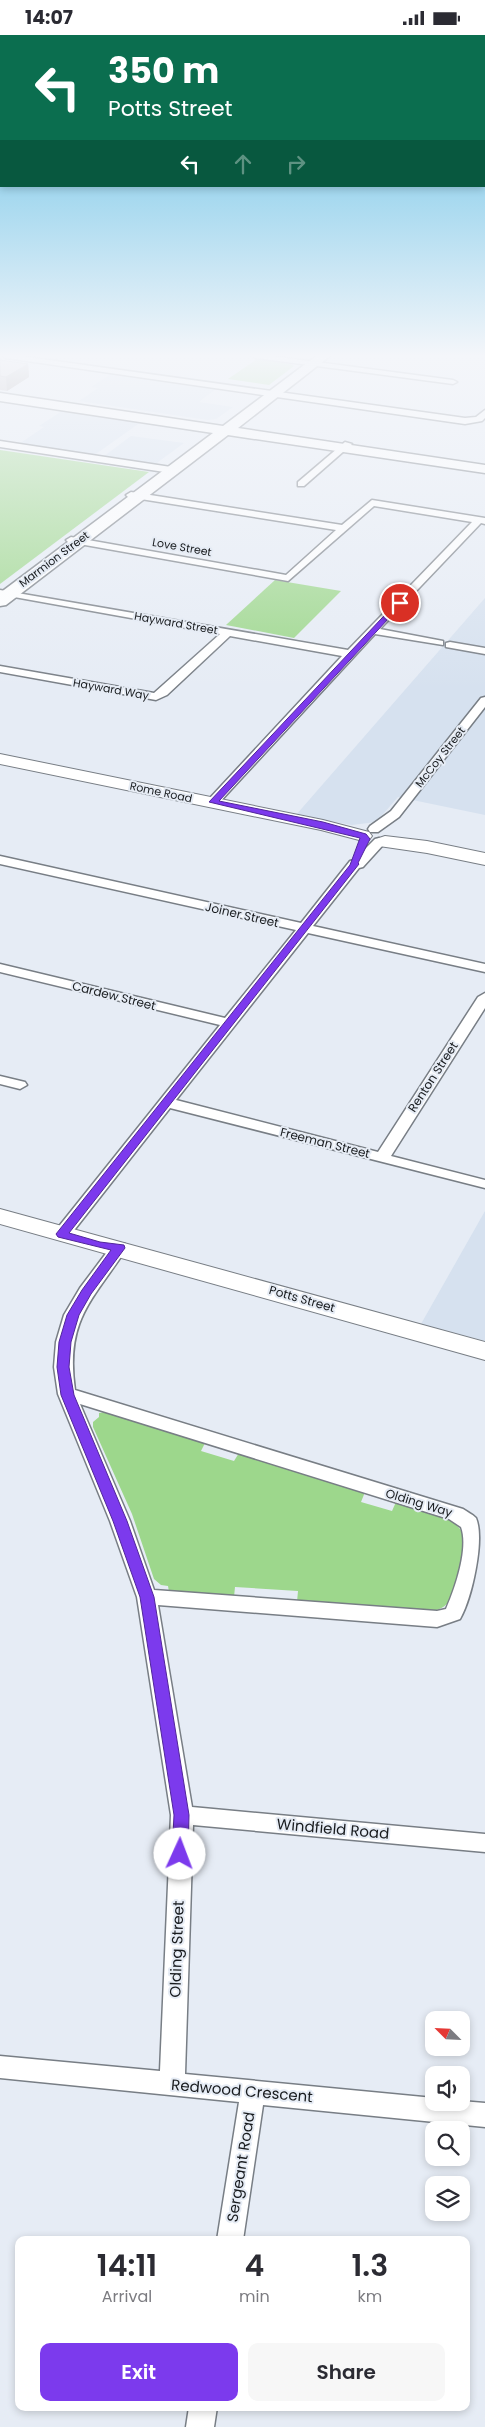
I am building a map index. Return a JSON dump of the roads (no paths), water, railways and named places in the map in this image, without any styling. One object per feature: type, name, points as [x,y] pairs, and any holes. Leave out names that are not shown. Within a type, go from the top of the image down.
[{"type":"main road","name":"Marmion Street","points":[[3,595],[170,468]]},
{"type":"street","points":[[151,468],[167,470]]},
{"type":"street","points":[[302,484],[321,468]]},
{"type":"street","points":[[133,496],[342,528],[372,503],[482,520]]},
{"type":"street","points":[[213,802],[350,654],[482,520]]},
{"type":"street","name":"Love Street","points":[[73,541],[288,578],[342,528]]},
{"type":"street","name":"Hayward Street","points":[[3,595],[350,654]]},
{"type":"street","points":[[373,631],[485,651]]},
{"type":"street","name":"Hayward Way","points":[[0,669],[156,697],[163,693],[228,633]]},
{"type":"street","name":"McCoy Street","points":[[64,1232],[168,1103],[228,1023],[306,929],[355,864],[358,864],[377,836],[397,816],[395,814],[485,700]]},
{"type":"street","name":"Rome Road","points":[[0,759],[485,859]]},
{"type":"street","name":"Joiner Street","points":[[0,860],[485,968]]},
{"type":"street","name":"Cardew Street","points":[[0,968],[228,1023]]},
{"type":"street","name":"Renton Street","points":[[382,1158],[485,997]]},
{"type":"street","points":[[0,1080],[20,1085]]},
{"type":"street","name":"Freeman Street","points":[[168,1103],[482,1184]]},
{"type":"street","name":"Potts Street","points":[[0,1211],[99,1245],[120,1248],[485,1351]]},
{"type":"street","name":"Potts Street","points":[[0,1216],[64,1232]]},
{"type":"street","name":"Olding Street","points":[[120,1248],[86,1293],[73,1315],[65,1342],[63,1367],[68,1395],[120,1521],[147,1597],[182,1815],[172,2085]]},
{"type":"street","name":"Olding Way","points":[[68,1395],[456,1514],[470,1524],[474,1538],[461,1601],[453,1614],[437,1619],[147,1597]]},
{"type":"street","name":"Windfield Road","points":[[182,1815],[485,1843]]},
{"type":"street","name":"Redwood Crescent","points":[[0,2067],[485,2115]]},
{"type":"street","name":"Sergeant Road","points":[[231,2236],[253,2093]]},
{"type":"street","points":[[200,2427],[202,2411]]}]
